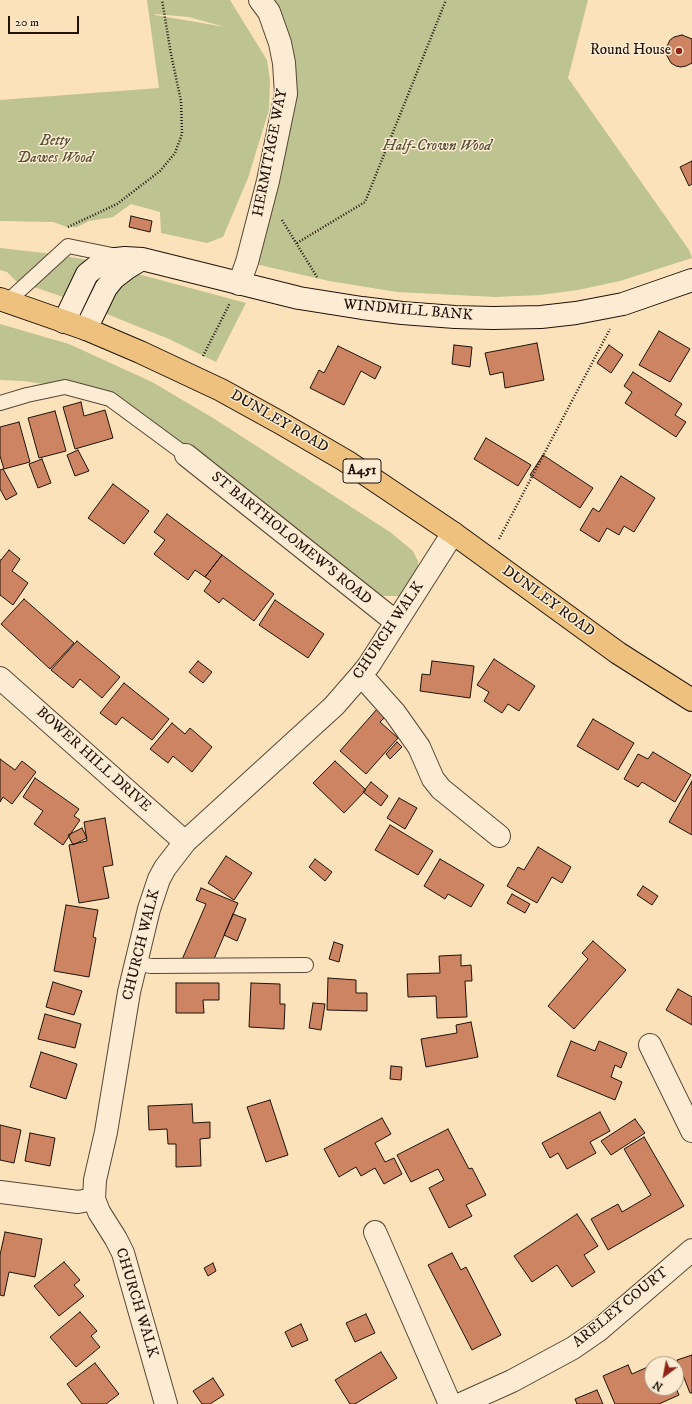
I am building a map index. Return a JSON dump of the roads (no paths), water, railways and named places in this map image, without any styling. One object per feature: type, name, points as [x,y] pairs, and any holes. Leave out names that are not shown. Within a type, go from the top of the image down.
[{"type":"main road","name":"DUNLEY ROAD","points":[[4,300],[86,329],[193,376],[241,400],[346,460],[453,533],[618,653],[692,700]]},
{"type":"street","name":"HERMITAGE WAY","points":[[239,284],[247,262],[264,194],[286,94],[284,63],[280,43],[269,12],[260,0]]},
{"type":"street","name":"WINDMILL BANK","points":[[133,258],[299,298],[332,304],[402,313],[493,318],[541,317],[576,313],[623,304],[692,280]]},
{"type":"street","points":[[64,322],[87,274],[96,266],[107,260],[133,258]]},
{"type":"street","points":[[86,329],[106,288],[114,278],[126,268],[133,258]]},
{"type":"street","name":"ST BARTHOLOMEW'S ROAD","points":[[186,455],[396,622]]},
{"type":"street","name":"CHURCH WALK","points":[[166,1404],[122,1253],[116,1239],[99,1212],[94,1199],[95,1180],[106,1132],[128,992],[149,909],[159,879],[172,858],[185,842],[334,706],[361,675],[369,665],[453,533]]},
{"type":"street","points":[[361,675],[396,713],[419,747],[433,779],[441,789],[499,836]]},
{"type":"street","name":"BOWER HILL DRIVE","points":[[0,678],[185,842]]},
{"type":"street","points":[[650,1045],[692,1131]]},
{"type":"street","points":[[0,1192],[78,1202],[94,1199]]},
{"type":"street","points":[[375,1232],[450,1404]]},
{"type":"street","name":"ARELEY COURT","points":[[461,1404],[512,1381],[573,1348],[599,1330],[692,1250]]},
{"type":"lane","points":[[4,300],[68,246],[133,258]]},
{"type":"lane","points":[[0,403],[27,395],[65,387],[110,399],[186,455]]},
{"type":"lane","points":[[135,963],[151,966],[306,965]]},
{"type":"place","name":"Round House","points":[[679,51]]},
{"type":"park label","name":"Half-Crown Wood","points":[[437,147]]},
{"type":"park label","name":"Betty Dawes Wood","points":[[55,150]]}]
